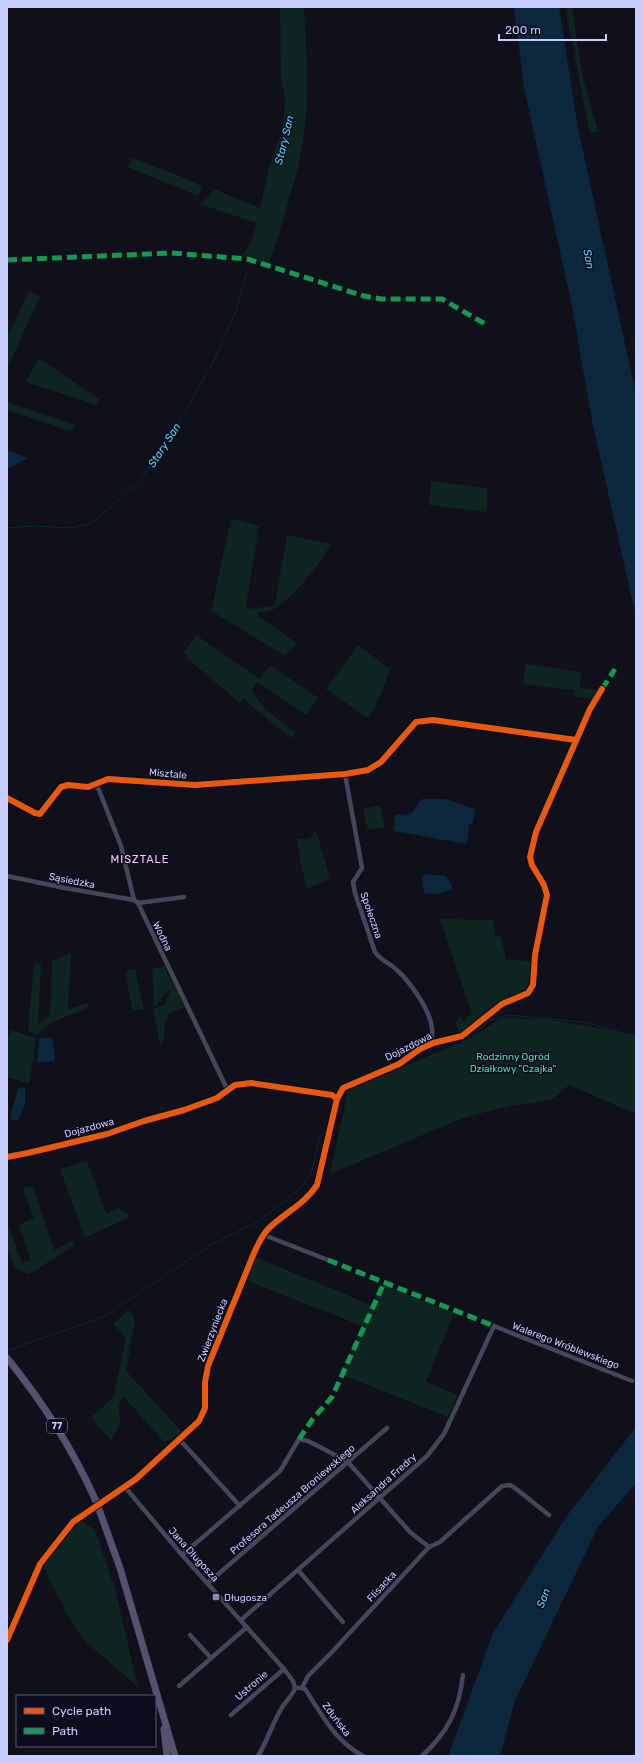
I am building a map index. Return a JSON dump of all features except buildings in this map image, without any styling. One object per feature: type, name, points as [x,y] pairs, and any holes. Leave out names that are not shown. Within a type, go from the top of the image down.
[{"type":"main road","name":"77","points":[[8,1359],[35,1394],[60,1432],[95,1499],[120,1568],[175,1756]]},
{"type":"main road","points":[[157,1693],[167,1756]]},
{"type":"street","name":"Dojazdowa","points":[[7,1156],[28,1153],[108,1134],[144,1120],[184,1110],[217,1098],[235,1085],[251,1083],[332,1095],[343,1088],[398,1064],[430,1044],[462,1036],[502,1004],[526,995],[530,991],[533,980],[538,936],[547,895],[544,885],[532,865],[530,857],[536,832],[590,709],[602,689]]},
{"type":"street","name":"Misztale","points":[[7,798],[35,813],[40,814],[61,787],[68,785],[88,788],[108,779],[195,785],[345,774],[368,770],[381,762],[416,722],[432,720],[576,740]]},
{"type":"street","name":"Społeczna","points":[[345,774],[362,868],[353,882],[354,893],[375,952],[380,959],[397,970],[414,989],[428,1014],[432,1028],[430,1044]]},
{"type":"street","name":"Wodna","points":[[95,785],[99,790],[121,846],[136,901],[228,1091]]},
{"type":"street","name":"Sąsiedzka","points":[[7,876],[136,901],[184,897]]},
{"type":"street","points":[[332,1095],[337,1099],[343,1088]]},
{"type":"street","name":"Zwierzyniecka","points":[[7,1640],[8,1634],[40,1564],[73,1522],[136,1479],[180,1440],[195,1425],[204,1413],[206,1375],[210,1360],[254,1253],[264,1235],[270,1228],[310,1196],[317,1185],[337,1099]]},
{"type":"street","points":[[264,1235],[328,1260]]},
{"type":"street","name":"Walerego Wróblewskiego","points":[[494,1326],[632,1380]]},
{"type":"street","name":"Aleksandra Fredry","points":[[241,1620],[427,1456],[441,1440],[494,1326]]},
{"type":"street","name":"Profesora Tadeusza Broniewskiego","points":[[208,1583],[347,1461],[387,1428]]},
{"type":"street","points":[[182,1555],[280,1471],[299,1438],[347,1461],[410,1532],[429,1547]]},
{"type":"street","points":[[180,1440],[240,1506]]},
{"type":"street","name":"Flisacka","points":[[302,1688],[308,1676],[429,1547],[440,1542],[502,1486],[510,1485],[515,1488],[549,1515]]},
{"type":"street","name":"Jana Długosza","points":[[125,1487],[182,1555],[284,1669],[293,1681],[295,1688]]},
{"type":"street","points":[[298,1570],[343,1622]]},
{"type":"street","points":[[179,1686],[247,1627]]},
{"type":"street","points":[[190,1635],[211,1658]]},
{"type":"street","name":"Ustronie","points":[[231,1715],[284,1669]]},
{"type":"street","points":[[422,1756],[437,1743],[450,1722],[460,1698],[463,1675]]},
{"type":"street","points":[[258,1756],[267,1742],[283,1706],[293,1694],[295,1688],[302,1688]]},
{"type":"street","name":"Zduńska","points":[[302,1688],[305,1689],[332,1730],[349,1748],[363,1756]]},
{"type":"green space","points":[[280,7],[304,7],[307,96],[303,144],[299,162],[269,266],[242,256],[251,243],[257,223],[200,204],[211,195],[214,189],[260,208],[269,167],[283,129],[285,99],[281,79]]},
{"type":"green space","points":[[565,7],[572,7],[583,78],[598,131],[590,134]]},
{"type":"green space","points":[[132,158],[190,180],[202,187],[198,196],[128,167]]},
{"type":"green space","points":[[29,291],[40,296],[7,369],[7,338]]},
{"type":"green space","points":[[39,358],[100,400],[96,405],[26,382]]},
{"type":"green space","points":[[7,402],[77,425],[70,431],[7,410]]},
{"type":"green space","points":[[431,481],[487,488],[487,512],[429,505]]},
{"type":"green space","points":[[231,519],[259,526],[246,606],[248,609],[275,604],[287,535],[331,544],[299,588],[272,610],[259,612],[258,616],[298,644],[284,655],[211,611]]},
{"type":"green space","points":[[196,635],[260,679],[270,665],[318,698],[306,715],[257,682],[252,690],[256,697],[265,709],[296,733],[291,738],[243,699],[240,703],[189,660],[184,652]]},
{"type":"green space","points":[[358,645],[390,669],[383,689],[370,717],[366,717],[326,689]]},
{"type":"green space","points":[[526,664],[581,672],[580,688],[598,690],[593,699],[574,696],[574,690],[523,684]]},
{"type":"green space","points":[[380,805],[385,827],[368,830],[363,809]]},
{"type":"green space","points":[[316,830],[330,879],[307,889],[300,861],[297,839],[310,838]]},
{"type":"green space","points":[[440,919],[493,920],[495,935],[501,937],[506,959],[533,962],[531,978],[525,991],[496,1004],[460,1034],[455,1022],[461,1016],[464,1022],[468,1018],[471,1011]]},
{"type":"green space","points":[[71,953],[68,1009],[89,1003],[87,1009],[53,1022],[37,1035],[28,1031],[34,963],[41,964],[38,1024],[50,1015],[52,961]]},
{"type":"green space","points":[[164,966],[186,1007],[168,1014],[165,1023],[163,1045],[160,1044],[153,1010],[164,1006],[171,989],[165,992],[157,1005],[153,1006],[152,969]]},
{"type":"green space","points":[[135,969],[144,1009],[133,1011],[125,976],[128,970]]},
{"type":"green space","name":"Rodzinny Ogród Działkowy \"Czajka\"","points":[[501,1018],[546,1019],[636,1035],[636,1114],[569,1085],[553,1099],[513,1105],[463,1118],[330,1174],[348,1091],[473,1037]]},
{"type":"green space","points":[[11,1030],[36,1038],[29,1084],[7,1077],[7,1039]]},
{"type":"green space","points":[[87,1161],[106,1214],[118,1208],[131,1216],[85,1238],[60,1169]]},
{"type":"green space","points":[[33,1186],[54,1250],[74,1240],[74,1246],[29,1274],[14,1267],[7,1246],[7,1221],[22,1263],[31,1260],[19,1225],[34,1218],[23,1188]]},
{"type":"green space","points":[[255,1257],[371,1305],[381,1284],[454,1313],[426,1382],[458,1395],[448,1417],[340,1374],[362,1326],[246,1280]]},
{"type":"green space","points":[[130,1310],[135,1320],[126,1371],[182,1432],[165,1443],[123,1396],[119,1405],[120,1423],[111,1441],[91,1417],[113,1398],[126,1338],[113,1323]]},
{"type":"green space","points":[[80,1520],[95,1530],[115,1589],[138,1687],[87,1643],[74,1626],[51,1583],[44,1566]]},
{"type":"water","name":"San","points":[[514,7],[559,7],[578,128],[636,394],[636,617],[592,421],[572,306],[524,88]]},
{"type":"water","points":[[7,450],[28,458],[7,469]]},
{"type":"water","points":[[422,799],[446,799],[475,809],[473,823],[469,825],[467,844],[394,831],[395,815],[411,814]]},
{"type":"water","points":[[426,874],[445,876],[451,883],[452,888],[438,894],[424,893],[422,876]]},
{"type":"water","points":[[52,1037],[55,1055],[54,1061],[39,1063],[37,1061],[39,1039]]},
{"type":"water","points":[[22,1087],[25,1089],[25,1105],[18,1120],[12,1120],[10,1117],[18,1089]]},
{"type":"water","name":"San","points":[[636,1427],[636,1483],[598,1527],[515,1701],[500,1756],[448,1756],[493,1633],[566,1517]]},
{"type":"waterway","name":"Stary San","points":[[255,246],[291,112],[285,44],[285,7]]},
{"type":"waterway","name":"Stary San","points":[[7,528],[32,526],[71,528],[92,523],[140,481],[180,421],[215,358],[236,311],[247,271]]},
{"type":"waterway","points":[[631,370],[636,372]]},
{"type":"waterway","points":[[335,1130],[383,1090],[467,1042],[488,1021],[509,1015],[584,1022],[636,1037]]},
{"type":"waterway","points":[[7,1351],[105,1316],[209,1246],[259,1221],[302,1187],[311,1174],[320,1137],[326,1130]]},
{"type":"marked path","points":[[7,260],[171,253],[247,259],[364,296],[381,299],[442,299],[487,325]]},
{"type":"marked path","points":[[602,689],[615,669]]},
{"type":"marked path","points":[[328,1260],[494,1326]]},
{"type":"marked path","points":[[299,1439],[312,1420],[332,1397],[384,1283]]},
{"type":"cycle path","points":[[7,1157],[107,1134],[144,1121],[184,1110],[217,1098],[235,1085],[251,1083],[332,1095],[337,1099],[343,1088],[399,1064],[420,1049],[433,1043],[462,1036],[502,1004],[528,993],[533,985],[535,955],[547,895],[544,885],[532,865],[530,857],[536,832],[590,709],[602,689]]},
{"type":"cycle path","points":[[7,798],[35,813],[40,814],[61,787],[68,785],[88,787],[108,779],[195,785],[345,774],[368,770],[381,762],[416,722],[433,720],[576,740]]},
{"type":"cycle path","points":[[7,1640],[40,1564],[73,1522],[136,1479],[199,1421],[205,1408],[205,1382],[208,1366],[254,1253],[260,1240],[268,1229],[306,1198],[317,1185],[337,1099]]},
{"type":"place","name":"Długosza","points":[[216,1597]]},
{"type":"district","name":"MISZTALE","points":[[140,859]]}]
